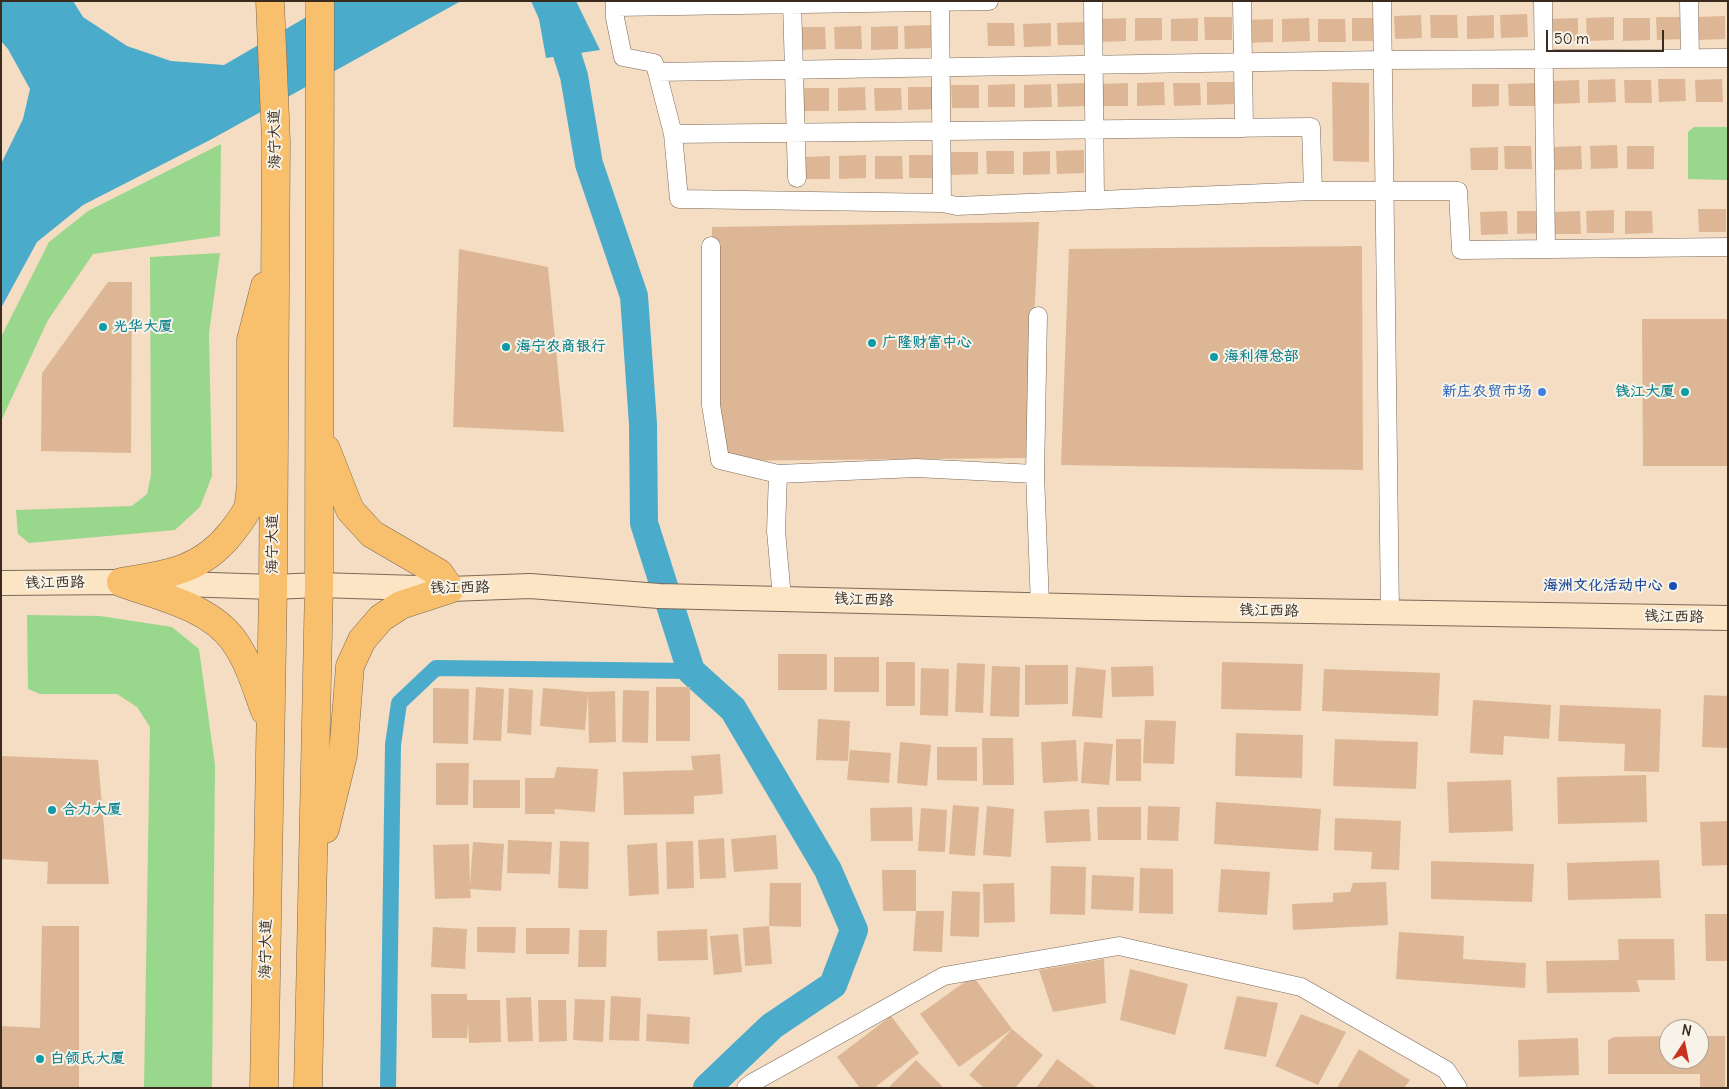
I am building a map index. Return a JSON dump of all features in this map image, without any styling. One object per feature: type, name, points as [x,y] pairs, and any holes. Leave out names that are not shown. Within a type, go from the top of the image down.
[{"type":"highway","name":"海宁大道","points":[[264,1088],[273,587],[276,244],[276,142],[270,1]]},
{"type":"highway","points":[[308,1088],[319,585],[320,1]]},
{"type":"highway","points":[[121,582],[170,574],[194,566],[213,552],[228,536],[248,507],[251,484],[251,340],[276,244]]},
{"type":"highway","points":[[313,877],[343,755],[350,666],[362,640],[381,618],[401,605],[450,589],[439,573],[372,534],[350,510],[320,429]]},
{"type":"highway","points":[[121,582],[186,606],[213,620],[233,639],[248,664],[270,727]]},
{"type":"main road","name":"钱江西路","points":[[1,584],[121,582],[273,587],[319,585],[450,589],[530,586],[658,596],[1728,618]]},
{"type":"street","points":[[990,1],[615,4],[615,18],[623,57],[654,63],[673,134],[679,199],[942,203],[957,206],[1312,190],[1384,192],[1458,191],[1461,250],[1728,247]]},
{"type":"street","points":[[1093,1],[1095,200]]},
{"type":"street","points":[[1242,1],[1244,128]]},
{"type":"street","points":[[1382,1],[1390,612]]},
{"type":"street","points":[[1543,1],[1546,249]]},
{"type":"street","points":[[1689,1],[1690,58]]},
{"type":"street","points":[[792,2],[798,178]]},
{"type":"street","points":[[940,2],[942,203]]},
{"type":"street","points":[[657,72],[1383,60],[1728,58]]},
{"type":"street","points":[[673,134],[1311,127],[1312,190]]},
{"type":"street","points":[[711,246],[711,405],[720,460],[778,474],[916,468],[1034,474]]},
{"type":"street","points":[[1038,316],[1034,474],[1040,605]]},
{"type":"street","points":[[778,474],[776,531],[782,598]]},
{"type":"street","points":[[746,1088],[771,1071],[944,976],[1119,946],[1301,987],[1446,1070],[1458,1088]]},
{"type":"green space","points":[[1694,127],[1728,127],[1728,180],[1688,179],[1688,132]]},
{"type":"green space","points":[[221,144],[220,236],[93,254],[48,320],[1,421],[1,337],[49,242],[88,211]]},
{"type":"green space","points":[[220,253],[209,333],[212,476],[200,507],[175,530],[29,543],[18,534],[16,510],[132,506],[147,494],[151,475],[150,257]]},
{"type":"green space","points":[[27,615],[100,616],[172,627],[199,649],[215,765],[212,1088],[144,1088],[150,727],[137,707],[117,694],[40,694],[28,689]]},
{"type":"water","points":[[1,1],[73,1],[83,17],[127,46],[171,61],[224,65],[334,1],[461,1],[210,140],[83,205],[37,242],[1,308],[1,164],[23,119],[30,89],[8,49],[1,41]]},
{"type":"water","points":[[531,1],[576,1],[600,50],[546,58],[539,19]]},
{"type":"building","points":[[1527,14],[1528,37],[1501,38],[1500,15]]},
{"type":"building","points":[[1421,15],[1422,38],[1395,39],[1394,16]]},
{"type":"building","points":[[1430,15],[1457,15],[1458,38],[1431,38]]},
{"type":"building","points":[[1494,15],[1494,38],[1467,39],[1467,16]]},
{"type":"building","points":[[1725,16],[1725,39],[1698,40],[1698,17]]},
{"type":"building","points":[[1204,17],[1232,17],[1232,40],[1205,40]]},
{"type":"building","points":[[1614,17],[1614,40],[1587,41],[1586,18]]},
{"type":"building","points":[[1656,17],[1684,17],[1684,39],[1657,40]]},
{"type":"building","points":[[1126,18],[1126,41],[1099,42],[1098,19]]},
{"type":"building","points":[[1135,18],[1162,18],[1162,40],[1135,41]]},
{"type":"building","points":[[1198,18],[1198,41],[1171,41],[1171,19]]},
{"type":"building","points":[[1309,18],[1310,41],[1282,42],[1282,19]]},
{"type":"building","points":[[1352,18],[1379,18],[1379,41],[1352,41]]},
{"type":"building","points":[[1578,18],[1578,41],[1551,41],[1550,19]]},
{"type":"building","points":[[1623,18],[1650,18],[1650,40],[1623,41]]},
{"type":"building","points":[[1273,19],[1273,42],[1246,43],[1246,20]]},
{"type":"building","points":[[1318,19],[1345,19],[1346,42],[1318,42]]},
{"type":"building","points":[[1084,22],[1085,45],[1058,45],[1057,23]]},
{"type":"building","points":[[987,23],[1014,23],[1015,46],[988,46]]},
{"type":"building","points":[[1051,23],[1051,46],[1024,47],[1023,24]]},
{"type":"building","points":[[931,25],[932,48],[905,49],[904,26]]},
{"type":"building","points":[[861,26],[862,49],[835,49],[834,27]]},
{"type":"building","points":[[898,26],[898,49],[871,50],[871,27]]},
{"type":"building","points":[[798,27],[825,27],[826,49],[799,50]]},
{"type":"building","points":[[1615,79],[1616,102],[1588,103],[1588,80]]},
{"type":"building","points":[[1658,79],[1685,79],[1686,101],[1659,102]]},
{"type":"building","points":[[1722,79],[1723,102],[1696,102],[1695,80]]},
{"type":"building","points":[[1579,80],[1580,103],[1552,104],[1552,81]]},
{"type":"building","points":[[1624,80],[1651,80],[1652,103],[1625,103]]},
{"type":"building","points":[[1164,82],[1165,105],[1137,106],[1137,83]]},
{"type":"building","points":[[1207,82],[1234,82],[1235,104],[1207,105]]},
{"type":"building","points":[[1332,82],[1369,83],[1369,162],[1333,161]]},
{"type":"building","points":[[1085,83],[1085,106],[1058,107],[1057,84]]},
{"type":"building","points":[[1128,83],[1128,106],[1101,106],[1101,84]]},
{"type":"building","points":[[1173,83],[1200,83],[1201,105],[1174,106]]},
{"type":"building","points":[[1535,83],[1536,106],[1509,106],[1508,84]]},
{"type":"building","points":[[1015,84],[1015,107],[988,107],[988,85]]},
{"type":"building","points":[[1051,84],[1052,107],[1024,108],[1024,85]]},
{"type":"building","points":[[1472,84],[1499,84],[1499,106],[1472,107]]},
{"type":"building","points":[[951,85],[979,85],[979,108],[952,108]]},
{"type":"building","points":[[865,87],[866,110],[838,111],[838,88]]},
{"type":"building","points":[[908,87],[935,87],[935,109],[908,110]]},
{"type":"building","points":[[801,88],[829,88],[829,111],[802,111]]},
{"type":"building","points":[[874,88],[901,88],[902,110],[875,111]]},
{"type":"building","points":[[1617,145],[1618,168],[1591,169],[1590,146]]},
{"type":"building","points":[[1504,146],[1531,146],[1532,169],[1505,169]]},
{"type":"building","points":[[1581,146],[1582,169],[1555,170],[1554,147]]},
{"type":"building","points":[[1627,146],[1654,146],[1654,169],[1627,169]]},
{"type":"building","points":[[1498,147],[1498,170],[1471,170],[1470,148]]},
{"type":"building","points":[[1084,150],[1084,173],[1057,174],[1056,151]]},
{"type":"building","points":[[986,151],[1014,151],[1014,174],[987,174]]},
{"type":"building","points":[[1050,151],[1050,174],[1023,175],[1023,152]]},
{"type":"building","points":[[950,152],[978,152],[978,174],[951,175]]},
{"type":"building","points":[[866,155],[866,178],[839,179],[839,156]]},
{"type":"building","points":[[909,155],[936,155],[936,178],[909,178]]},
{"type":"building","points":[[830,156],[830,179],[803,179],[802,157]]},
{"type":"building","points":[[875,156],[902,156],[903,179],[875,179]]},
{"type":"building","points":[[1698,209],[1726,209],[1726,232],[1699,232]]},
{"type":"building","points":[[1614,210],[1614,233],[1587,233],[1586,211]]},
{"type":"building","points":[[1507,211],[1508,234],[1481,235],[1480,212]]},
{"type":"building","points":[[1517,211],[1544,211],[1544,233],[1517,234]]},
{"type":"building","points":[[1580,211],[1581,234],[1553,234],[1553,212]]},
{"type":"building","points":[[1625,211],[1652,211],[1653,233],[1625,234]]},
{"type":"building","name":"广隆财富中心","points":[[1039,222],[1027,458],[710,461],[712,227]]},
{"type":"building","name":"海利得总部","points":[[1362,246],[1363,470],[1061,465],[1069,249]]},
{"type":"building","name":"海宁农商银行","points":[[459,249],[548,267],[564,432],[453,427]]},
{"type":"building","name":"光华大厦","points":[[108,282],[132,282],[131,453],[41,451],[42,373]]},
{"type":"building","name":"钱江大厦","points":[[1642,319],[1728,319],[1728,466],[1643,466]]},
{"type":"building","points":[[778,654],[827,654],[827,690],[778,690]]},
{"type":"building","points":[[834,657],[879,657],[879,692],[834,692]]},
{"type":"building","points":[[886,662],[915,662],[915,706],[886,706]]},
{"type":"building","points":[[1222,662],[1303,664],[1301,711],[1221,709]]},
{"type":"building","points":[[957,663],[985,664],[983,713],[955,712]]},
{"type":"building","points":[[1025,665],[1068,665],[1068,704],[1025,705]]},
{"type":"building","points":[[992,666],[1020,667],[1019,717],[990,716]]},
{"type":"building","points":[[1153,666],[1154,696],[1112,697],[1111,667]]},
{"type":"building","points":[[1076,667],[1106,670],[1102,718],[1072,716]]},
{"type":"building","points":[[921,668],[949,669],[948,716],[920,715]]},
{"type":"building","points":[[1324,669],[1440,673],[1438,716],[1322,711]]},
{"type":"building","points":[[476,687],[504,689],[501,741],[473,740]]},
{"type":"building","points":[[656,687],[690,687],[690,741],[656,741]]},
{"type":"building","points":[[433,688],[469,689],[468,744],[433,743]]},
{"type":"building","points":[[509,688],[533,690],[531,735],[507,733]]},
{"type":"building","points":[[543,688],[588,692],[615,691],[616,742],[589,743],[588,694],[585,730],[540,726]]},
{"type":"building","points":[[623,690],[649,691],[648,743],[622,742]]},
{"type":"building","points":[[1704,695],[1728,696],[1728,748],[1702,747]]},
{"type":"building","points":[[1473,700],[1551,705],[1549,739],[1504,736],[1503,755],[1470,753]]},
{"type":"building","points":[[1560,705],[1661,709],[1659,772],[1624,771],[1625,744],[1558,741]]},
{"type":"building","points":[[818,719],[850,721],[848,761],[816,760]]},
{"type":"building","points":[[1145,720],[1176,721],[1174,764],[1143,763]]},
{"type":"building","points":[[1236,733],[1303,735],[1302,778],[1235,776]]},
{"type":"building","points":[[982,738],[1013,738],[1014,785],[983,785]]},
{"type":"building","points":[[1116,739],[1141,739],[1141,781],[1116,781]]},
{"type":"building","points":[[1335,739],[1418,742],[1416,789],[1333,786]]},
{"type":"building","points":[[1076,740],[1078,781],[1043,783],[1041,742]]},
{"type":"building","points":[[900,742],[931,745],[927,786],[897,783]]},
{"type":"building","points":[[1084,742],[1113,744],[1109,785],[1081,783]]},
{"type":"building","points":[[937,747],[977,747],[977,781],[937,780]]},
{"type":"building","points":[[850,750],[891,753],[889,783],[847,780]]},
{"type":"building","points":[[720,754],[723,794],[694,796],[694,814],[624,815],[623,772],[693,770],[691,756]]},
{"type":"building","name":"合力大厦","points":[[1,756],[98,760],[109,884],[47,884],[48,862],[1,859]]},
{"type":"building","points":[[436,763],[469,763],[468,805],[436,805]]},
{"type":"building","points":[[557,767],[598,769],[595,812],[554,809],[555,814],[525,814],[525,778],[554,778]]},
{"type":"building","points":[[1646,775],[1647,822],[1558,824],[1557,777]]},
{"type":"building","points":[[473,780],[520,780],[520,808],[473,808]]},
{"type":"building","points":[[1511,780],[1513,831],[1449,833],[1447,782]]},
{"type":"building","points":[[1216,802],[1321,809],[1318,851],[1214,844]]},
{"type":"building","points":[[953,805],[979,807],[975,856],[949,854]]},
{"type":"building","points":[[987,806],[1014,809],[1011,857],[983,855]]},
{"type":"building","points":[[1148,806],[1180,807],[1178,841],[1147,840]]},
{"type":"building","points":[[912,807],[913,841],[871,841],[870,808]]},
{"type":"building","points":[[1097,807],[1141,807],[1141,840],[1098,840]]},
{"type":"building","points":[[921,808],[947,810],[945,852],[918,851]]},
{"type":"building","points":[[1089,809],[1091,841],[1046,843],[1044,811]]},
{"type":"building","points":[[1335,818],[1401,821],[1399,870],[1371,869],[1372,852],[1334,850]]},
{"type":"building","points":[[1728,821],[1728,865],[1702,866],[1700,822]]},
{"type":"building","points":[[776,835],[778,869],[734,872],[731,839]]},
{"type":"building","points":[[724,838],[726,878],[700,879],[698,840]]},
{"type":"building","points":[[508,840],[552,842],[550,874],[507,873]]},
{"type":"building","points":[[560,841],[589,842],[588,889],[558,888]]},
{"type":"building","points":[[693,841],[694,888],[667,889],[666,842]]},
{"type":"building","points":[[473,842],[504,844],[501,891],[470,889],[471,898],[435,899],[433,845],[469,844],[470,885]]},
{"type":"building","points":[[657,843],[659,894],[629,896],[627,845]]},
{"type":"building","points":[[1659,860],[1661,898],[1568,900],[1567,863]]},
{"type":"building","points":[[1431,861],[1534,864],[1532,902],[1431,899]]},
{"type":"building","points":[[1051,866],[1086,867],[1085,915],[1050,914]]},
{"type":"building","points":[[1140,868],[1173,869],[1173,914],[1139,913]]},
{"type":"building","points":[[1221,869],[1270,872],[1267,915],[1218,912]]},
{"type":"building","points":[[882,870],[916,870],[916,911],[883,911]]},
{"type":"building","points":[[1092,875],[1134,877],[1133,911],[1091,909]]},
{"type":"building","points":[[1386,882],[1388,925],[1293,930],[1292,904],[1333,902],[1333,893],[1350,892],[1353,883]]},
{"type":"building","points":[[770,883],[801,883],[801,927],[769,926]]},
{"type":"building","points":[[1014,883],[1015,922],[984,923],[983,884]]},
{"type":"building","points":[[952,891],[980,892],[979,937],[950,936]]},
{"type":"building","points":[[916,911],[944,911],[942,952],[913,951]]},
{"type":"building","points":[[1705,914],[1728,914],[1728,961],[1706,961]]},
{"type":"building","points":[[42,926],[79,926],[79,1088],[1,1088],[1,1026],[40,1028]]},
{"type":"building","points":[[769,926],[772,964],[745,966],[743,928]]},
{"type":"building","points":[[433,927],[467,929],[465,969],[431,967]]},
{"type":"building","points":[[477,927],[516,927],[515,953],[477,952]]},
{"type":"building","points":[[526,928],[570,928],[569,954],[526,954]]},
{"type":"building","points":[[707,929],[708,960],[658,961],[657,931]]},
{"type":"building","points":[[579,930],[607,930],[606,967],[578,967]]},
{"type":"building","points":[[1399,932],[1464,936],[1463,959],[1526,963],[1525,988],[1396,979]]},
{"type":"building","points":[[738,934],[742,972],[714,975],[710,936]]},
{"type":"building","points":[[1618,939],[1674,939],[1675,980],[1637,980],[1640,992],[1547,993],[1546,961],[1619,960]]},
{"type":"building","points":[[1104,959],[1106,1003],[1053,1012],[1039,970]]},
{"type":"building","points":[[1130,969],[1188,984],[1175,1035],[1120,1020]]},
{"type":"building","points":[[973,976],[1012,1029],[959,1067],[920,1014]]},
{"type":"building","points":[[431,994],[467,994],[467,1000],[500,1000],[501,1042],[469,1043],[468,1021],[467,1038],[432,1038]]},
{"type":"building","points":[[611,996],[641,998],[639,1041],[609,1040]]},
{"type":"building","points":[[1237,996],[1278,1003],[1266,1057],[1224,1049]]},
{"type":"building","points":[[531,997],[533,1041],[508,1042],[506,998]]},
{"type":"building","points":[[575,999],[605,1000],[603,1042],[573,1040]]},
{"type":"building","points":[[538,1000],[566,1000],[567,1041],[539,1042]]},
{"type":"building","points":[[647,1014],[690,1017],[689,1044],[646,1041]]},
{"type":"building","points":[[1301,1014],[1346,1032],[1318,1085],[1275,1066]]},
{"type":"building","points":[[891,1016],[919,1053],[874,1088],[860,1088],[837,1057]]},
{"type":"building","points":[[1012,1029],[1043,1055],[1015,1088],[984,1088],[969,1075]]},
{"type":"building","points":[[1659,1036],[1659,1069],[1709,1069],[1709,1036],[1725,1036],[1725,1088],[1700,1088],[1700,1074],[1608,1074],[1608,1040],[1614,1037]]},
{"type":"building","points":[[1578,1038],[1579,1075],[1519,1077],[1518,1040]]},
{"type":"building","points":[[1359,1049],[1410,1080],[1404,1088],[1337,1088]]},
{"type":"building","points":[[1057,1059],[1097,1088],[1036,1088]]},
{"type":"building","points":[[916,1060],[944,1088],[888,1088]]},
{"type":"waterway","points":[[550,1],[574,76],[589,164],[634,296],[643,424],[644,523],[691,671],[733,709],[828,870],[854,930],[833,985],[772,1026],[707,1088]]},
{"type":"waterway","points":[[388,1088],[393,745],[399,703],[436,668],[691,671]]},
{"type":"place","name":"光华大厦","points":[[103,327]]},
{"type":"place","name":"广隆财富中心","points":[[872,343]]},
{"type":"place","name":"海宁农商银行","points":[[506,347]]},
{"type":"place","name":"海利得总部","points":[[1214,357]]},
{"type":"place","name":"新庄农贸市场","points":[[1542,392]]},
{"type":"place","name":"钱江大厦","points":[[1685,392]]},
{"type":"place","name":"海洲文化活动中心","points":[[1673,586]]},
{"type":"place","name":"合力大厦","points":[[52,810]]},
{"type":"place","name":"白领氏大厦","points":[[40,1059]]}]
